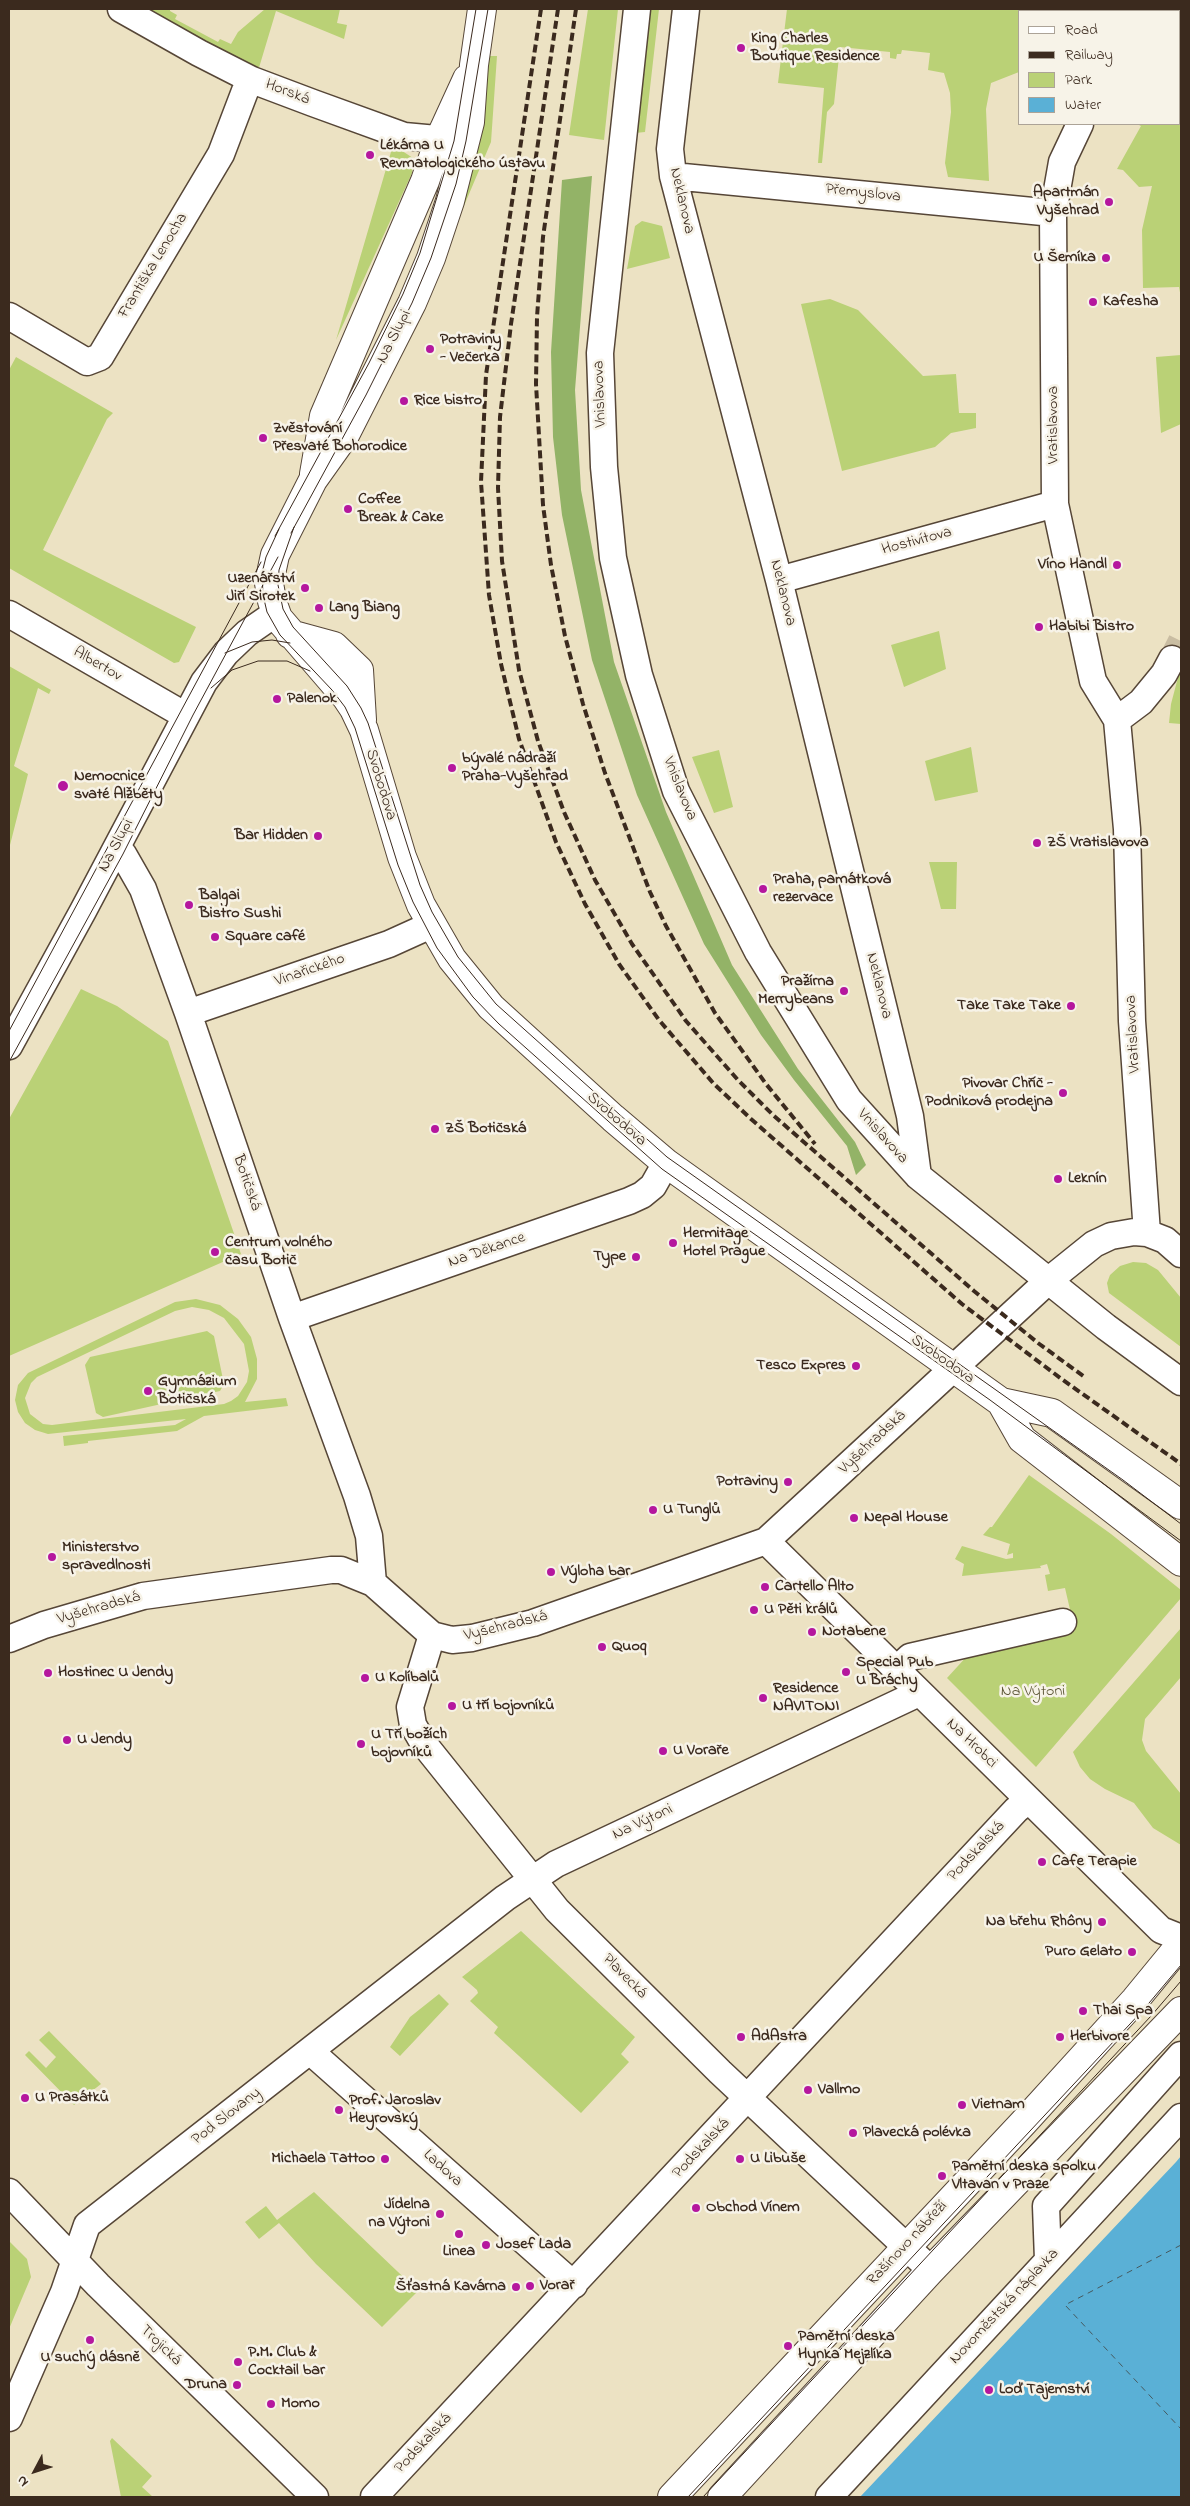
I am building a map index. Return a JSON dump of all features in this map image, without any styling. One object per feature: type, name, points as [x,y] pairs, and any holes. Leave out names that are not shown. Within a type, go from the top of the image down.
[{"type":"main road","name":"Na Slupi","points":[[279,612],[271,569],[275,555],[313,480],[345,435],[412,303],[448,208],[466,141],[482,9]]},
{"type":"main road","name":"Na Slupi","points":[[313,480],[324,416],[425,181],[439,140],[474,64]]},
{"type":"main road","name":"Svobodova","points":[[279,612],[346,697],[364,730],[404,864],[431,926],[463,974],[491,1007],[612,1118],[666,1163],[1001,1402],[1052,1413],[1181,1505]]},
{"type":"main road","name":"Svobodova","points":[[1001,1402],[1022,1439],[1181,1562]]},
{"type":"main road","name":"Rašínovo nábřeží","points":[[672,2497],[1129,2008],[1181,1944]]},
{"type":"main road","points":[[722,2497],[931,2270],[1181,2011]]},
{"type":"street","name":"Horská","points":[[121,9],[199,53],[252,80],[404,136],[466,141]]},
{"type":"street","name":"Vnislavova","points":[[637,9],[600,353],[604,467],[613,558],[639,675],[676,791],[758,952],[849,1100],[918,1176],[1048,1281],[1181,1382]]},
{"type":"street","name":"Neklanova","points":[[686,9],[670,149],[673,176],[779,580],[910,1116],[918,1176]]},
{"type":"street","name":"Františka Lenocha","points":[[9,316],[87,362],[100,357],[221,154],[244,91],[252,80]]},
{"type":"street","name":"Vratislavova","points":[[1080,125],[1062,162],[1053,213],[1054,504],[1093,681],[1117,720],[1127,828],[1132,1022],[1147,1233]]},
{"type":"street","name":"Přemyslova","points":[[673,176],[1053,213]]},
{"type":"street","name":"Hostivítova","points":[[779,580],[1054,504]]},
{"type":"street","name":"Na Slupi","points":[[9,1046],[208,674],[226,653],[253,627],[279,612]]},
{"type":"street","name":"Albertov","points":[[9,614],[186,716]]},
{"type":"street","points":[[1117,720],[1141,702],[1164,674],[1178,647]]},
{"type":"street","name":"Botičská","points":[[116,849],[123,854],[143,889],[188,1014],[292,1318],[365,1522],[369,1536],[373,1583]]},
{"type":"street","name":"Vinařického","points":[[188,1014],[389,944],[431,926]]},
{"type":"street","name":"Na Děkance","points":[[292,1318],[629,1201],[642,1195],[653,1186],[666,1163]]},
{"type":"street","points":[[1048,1281],[1094,1244],[1111,1236],[1134,1232],[1147,1233],[1165,1240],[1181,1254]]},
{"type":"street","name":"Vyšehradská","points":[[9,1639],[44,1625],[143,1596],[331,1570],[341,1570],[373,1583],[432,1635],[452,1640],[472,1638],[533,1623],[766,1542],[1048,1281]]},
{"type":"street","name":"Na Hrobci","points":[[766,1542],[1161,1930],[1181,1938]]},
{"type":"street","points":[[896,1670],[910,1657],[1063,1622]]},
{"type":"street","name":"Plavecká","points":[[432,1635],[410,1707],[413,1725],[424,1744],[531,1881],[571,1924],[720,2072],[931,2270]]},
{"type":"street","name":"Na Výtoni","points":[[531,1881],[556,1864],[919,1693]]},
{"type":"street","name":"Podskalská","points":[[374,2497],[749,2098],[1016,1810],[1028,1800]]},
{"type":"street","name":"Pod Slovany","points":[[9,2418],[64,2292],[88,2225],[505,1898],[531,1881]]},
{"type":"street","name":"Ladova","points":[[311,2052],[574,2285]]},
{"type":"street","points":[[1048,2260],[1046,2206],[1181,2055]]},
{"type":"street","name":"Novoměstská náplavka","points":[[828,2497],[1181,2117]]},
{"type":"street","name":"Trojická","points":[[9,2192],[314,2497]]},
{"type":"green space","points":[[142,9],[170,9],[170,11],[177,15],[175,19],[218,42],[220,39],[231,44],[238,32],[265,9],[340,9],[337,23],[347,25],[344,39],[276,11],[258,71]]},
{"type":"green space","points":[[588,9],[618,9],[604,140],[569,135]]},
{"type":"green space","points":[[651,9],[659,9],[645,132],[635,133]]},
{"type":"green space","points":[[787,9],[1181,9],[1181,54],[1180,10],[1018,10],[1018,72],[991,83],[986,109],[989,181],[948,177],[945,163],[951,112],[950,93],[944,73],[928,70],[930,53],[902,50],[901,54],[897,54],[896,59],[890,58],[890,52],[840,47],[834,104],[827,112],[822,163],[818,163],[824,88],[778,83]]},
{"type":"green space","points":[[488,56],[497,56],[491,142],[458,220],[454,215]]},
{"type":"green space","points":[[1180,110],[1181,112],[1181,298],[1179,287],[1143,288],[1142,230],[1152,186],[1139,187],[1123,170],[1117,169],[1141,126],[1139,125],[1180,125]]},
{"type":"green space","points":[[393,145],[413,158],[412,173],[336,340]]},
{"type":"green space","points":[[592,176],[575,390],[581,490],[614,662],[666,812],[732,965],[798,1069],[855,1142],[866,1165],[856,1175],[847,1146],[761,1035],[704,944],[637,795],[592,660],[562,515],[553,437],[551,352],[562,180]]},
{"type":"green space","points":[[642,221],[662,226],[670,258],[627,269],[635,226]]},
{"type":"green space","points":[[830,299],[858,310],[923,376],[956,374],[959,413],[976,413],[976,428],[951,433],[935,447],[842,471],[801,304]]},
{"type":"green space","points":[[1181,355],[1181,424],[1161,433],[1156,357]]},
{"type":"green space","points":[[16,357],[113,413],[107,419],[43,550],[196,627],[179,662],[174,663],[9,568],[9,370]]},
{"type":"green space","points":[[939,631],[946,669],[904,687],[891,645]]},
{"type":"green space","points":[[9,666],[51,690],[49,694],[38,688],[14,766],[28,774],[9,849]]},
{"type":"green space","points":[[1181,666],[1181,724],[1169,723],[1171,704]]},
{"type":"green space","points":[[971,747],[978,792],[935,801],[925,761]]},
{"type":"green space","points":[[719,750],[733,807],[714,813],[692,757]]},
{"type":"green space","points":[[929,862],[957,862],[956,909],[941,909]]},
{"type":"green space","points":[[81,989],[117,1006],[168,1041],[241,1254],[9,1356],[9,1119]]},
{"type":"green space","points":[[1133,1262],[1146,1263],[1158,1270],[1181,1298],[1181,1347],[1109,1293],[1107,1283],[1110,1275],[1120,1266]]},
{"type":"green space","points":[[196,1299],[220,1305],[238,1319],[251,1337],[257,1359],[257,1379],[245,1402],[286,1398],[288,1406],[204,1416],[177,1431],[88,1441],[88,1443],[64,1446],[63,1436],[175,1425],[186,1419],[48,1434],[35,1430],[25,1423],[18,1412],[15,1400],[18,1385],[28,1373],[175,1302]],"holes":[[[192,1307],[209,1310],[224,1318],[244,1344],[249,1371],[247,1382],[238,1396],[231,1401],[224,1404],[52,1425],[43,1424],[30,1414],[25,1398],[31,1383],[37,1377],[175,1311]]]},
{"type":"green space","points":[[207,1331],[214,1336],[224,1384],[220,1391],[103,1417],[96,1413],[85,1365],[90,1357]]},
{"type":"green space","name":"Na Výtoni","points":[[1029,1475],[1111,1534],[1181,1590],[1181,1598],[1036,1767],[947,1678],[968,1655],[1075,1631],[1065,1588],[1048,1591],[1045,1575],[1050,1574],[1047,1564],[1040,1566],[1041,1568],[962,1576],[964,1564],[955,1559],[962,1546],[1006,1559],[1013,1558],[1013,1553],[1007,1555],[1010,1544],[983,1535],[992,1527]]},
{"type":"green space","points":[[1181,1628],[1181,1677],[1145,1719],[1142,1740],[1146,1751],[1181,1794],[1181,1845],[1153,1828],[1134,1803],[1105,1789],[1090,1779],[1080,1767],[1073,1752]]},
{"type":"green space","points":[[521,1931],[635,2037],[621,2054],[629,2062],[581,2113],[494,2033],[498,2027],[470,2001],[478,1993],[477,1990],[462,1977]]},
{"type":"green space","points":[[439,1994],[449,2004],[400,2056],[390,2047],[410,2017]]},
{"type":"green space","points":[[49,2031],[101,2084],[74,2105],[25,2055],[29,2051],[46,2068],[56,2057],[39,2040]]},
{"type":"green space","points":[[314,2192],[418,2291],[382,2327],[316,2264],[279,2223],[259,2239],[245,2222],[266,2206],[277,2220]]},
{"type":"green space","points":[[9,2241],[27,2259],[31,2277],[9,2329]]},
{"type":"green space","points":[[112,2438],[152,2476],[142,2487],[153,2497],[121,2497],[110,2441]]},
{"type":"water","points":[[1181,2156],[1181,2497],[860,2497],[1176,2162]]},
{"type":"ferry route","points":[[1181,2245],[1065,2305],[1181,2429]]},
{"type":"tunnel","points":[[1172,659],[1181,641]]},
{"type":"tram line","points":[[275,536],[369,363],[403,294],[420,253],[454,141],[476,9]]},
{"type":"tram line","points":[[291,533],[366,395],[412,303],[431,258],[456,184],[466,141],[488,9]]},
{"type":"tram line","points":[[294,527],[279,570],[278,585],[283,609],[293,627],[347,686],[361,708],[368,723],[420,885],[432,912],[458,957],[496,1004],[667,1157],[1123,1480],[1181,1524]]},
{"type":"tram line","points":[[279,529],[266,557],[262,573],[263,595],[267,612],[280,635],[332,690],[345,707],[355,728],[398,865],[413,902],[437,948],[473,997],[499,1024],[662,1169],[990,1400],[1181,1541]]},
{"type":"tram line","points":[[9,1062],[123,854],[193,715],[278,557]]},
{"type":"tram line","points":[[9,1031],[261,562]]},
{"type":"tram line","points":[[225,653],[252,642],[272,640],[290,643]]},
{"type":"tram line","points":[[211,688],[232,670],[258,661],[287,661],[310,671]]},
{"type":"tram line","points":[[688,2497],[1144,2009],[1181,1965]]},
{"type":"tram line","points":[[703,2497],[1151,2016],[1181,1981]]},
{"type":"railway","points":[[541,9],[486,375],[481,482],[489,595],[501,664],[519,739],[556,842],[585,904],[619,964],[659,1020],[714,1084],[751,1119],[962,1304],[1063,1380],[1181,1464]]},
{"type":"railway","points":[[558,9],[511,324],[500,417],[498,488],[502,561],[519,670],[538,741],[564,812],[595,880],[632,944],[686,1021],[738,1080],[773,1115],[974,1291],[1038,1343],[1086,1378]]},
{"type":"railway","points":[[576,9],[543,237],[537,317],[536,384],[543,505],[551,565],[565,636],[583,704],[605,773],[650,892],[666,926],[715,1013],[766,1084],[815,1144]]},
{"type":"place","name":"King Charles Boutique Residence","points":[[741,48]]},
{"type":"place","name":"Lékárna U Revmatologického ústavu","points":[[370,155]]},
{"type":"place","name":"Apartmán Vyšehrad","points":[[1109,202]]},
{"type":"place","name":"U Šemíka","points":[[1106,258]]},
{"type":"place","name":"Kafesha","points":[[1093,302]]},
{"type":"place","name":"Potraviny - Večerka","points":[[430,349]]},
{"type":"place","name":"Rice bistro","points":[[404,401]]},
{"type":"place","name":"Zvěstování Přesvaté Bohorodice","points":[[263,438]]},
{"type":"place","name":"Coffee Break & Cake","points":[[348,509]]},
{"type":"place","name":"Víno Handl","points":[[1117,565]]},
{"type":"place","name":"Uzenářství Jiří Sirotek","points":[[305,588]]},
{"type":"place","name":"Lang Biang","points":[[319,608]]},
{"type":"place","name":"Habibi Bistro","points":[[1039,627]]},
{"type":"place","name":"Palenok","points":[[277,699]]},
{"type":"place","name":"bývalé nádraží Praha-Vyšehrad","points":[[452,768]]},
{"type":"place","name":"Nemocnice svaté Alžběty","points":[[63,786]]},
{"type":"place","name":"Bar Hidden","points":[[318,836]]},
{"type":"place","name":"ZŠ Vratislavova","points":[[1037,843]]},
{"type":"place","name":"Praha, památková rezervace","points":[[763,889]]},
{"type":"place","name":"Balgai Bistro Sushi","points":[[189,905]]},
{"type":"place","name":"Square café","points":[[215,937]]},
{"type":"place","name":"Pražírna Merrybeans","points":[[844,991]]},
{"type":"place","name":"Take Take Take","points":[[1071,1006]]},
{"type":"place","name":"Pivovar Chříč - Podniková prodejna","points":[[1063,1093]]},
{"type":"place","name":"ZŠ Botičská","points":[[435,1129]]},
{"type":"place","name":"Leknín","points":[[1058,1179]]},
{"type":"place","name":"Hermitage Hotel Prague","points":[[673,1243]]},
{"type":"place","name":"Centrum volného času Botič","points":[[215,1252]]},
{"type":"place","name":"Type","points":[[636,1257]]},
{"type":"place","name":"Tesco Expres","points":[[856,1366]]},
{"type":"place","name":"Gymnázium Botičská","points":[[148,1391]]},
{"type":"place","name":"Potraviny","points":[[788,1482]]},
{"type":"place","name":"U Tunglů","points":[[653,1510]]},
{"type":"place","name":"Nepal House","points":[[854,1518]]},
{"type":"place","name":"Ministerstvo spravedlnosti","points":[[52,1557]]},
{"type":"place","name":"Výloha bar","points":[[551,1572]]},
{"type":"place","name":"Cartello Alto","points":[[765,1587]]},
{"type":"place","name":"U Pěti králů","points":[[754,1610]]},
{"type":"place","name":"Notabene","points":[[812,1632]]},
{"type":"place","name":"Quoq","points":[[602,1647]]},
{"type":"place","name":"Special Pub U Bráchy","points":[[846,1672]]},
{"type":"place","name":"Hostinec U Jendy","points":[[48,1673]]},
{"type":"place","name":"U Kolíbalů","points":[[365,1678]]},
{"type":"place","name":"Residence NAVITONI","points":[[763,1698]]},
{"type":"place","name":"U tří bojovníků","points":[[452,1706]]},
{"type":"place","name":"U Jendy","points":[[67,1740]]},
{"type":"place","name":"U Tří božích bojovníků","points":[[361,1744]]},
{"type":"place","name":"U Voraře","points":[[663,1751]]},
{"type":"place","name":"Cafe Terapie","points":[[1042,1862]]},
{"type":"place","name":"Na břehu Rhôny","points":[[1102,1922]]},
{"type":"place","name":"Puro Gelato","points":[[1132,1952]]},
{"type":"place","name":"Thai Spa","points":[[1083,2011]]},
{"type":"place","name":"AdAstra","points":[[741,2037]]},
{"type":"place","name":"Herbivore","points":[[1060,2037]]},
{"type":"place","name":"Vallmo","points":[[808,2090]]},
{"type":"place","name":"U Prasátků","points":[[25,2098]]},
{"type":"place","name":"Vietnam","points":[[962,2105]]},
{"type":"place","name":"Prof. Jaroslav Heyrovský","points":[[339,2110]]},
{"type":"place","name":"Plavecká polévka","points":[[853,2133]]},
{"type":"place","name":"Michaela Tattoo","points":[[385,2159]]},
{"type":"place","name":"U Libuše","points":[[740,2159]]},
{"type":"place","name":"Pamětní deska spolku Vltavan v Praze","points":[[942,2176]]},
{"type":"place","name":"Obchod Vínem","points":[[696,2208]]},
{"type":"place","name":"Jídelna na Výtoni","points":[[440,2214]]},
{"type":"place","name":"Linea","points":[[459,2234]]},
{"type":"place","name":"Josef Lada","points":[[486,2245]]},
{"type":"place","name":"Vorař","points":[[530,2286]]},
{"type":"place","name":"Šťastná Kavárna","points":[[516,2287]]},
{"type":"place","name":"U suchý dásně","points":[[90,2340]]},
{"type":"place","name":"Pamětní deska Hynka Mejzlíka","points":[[788,2346]]},
{"type":"place","name":"P.M. Club & Cocktail bar","points":[[238,2362]]},
{"type":"place","name":"Druna","points":[[237,2385]]},
{"type":"place","name":"Loď Tajemství","points":[[989,2390]]},
{"type":"place","name":"Momo","points":[[271,2404]]}]
